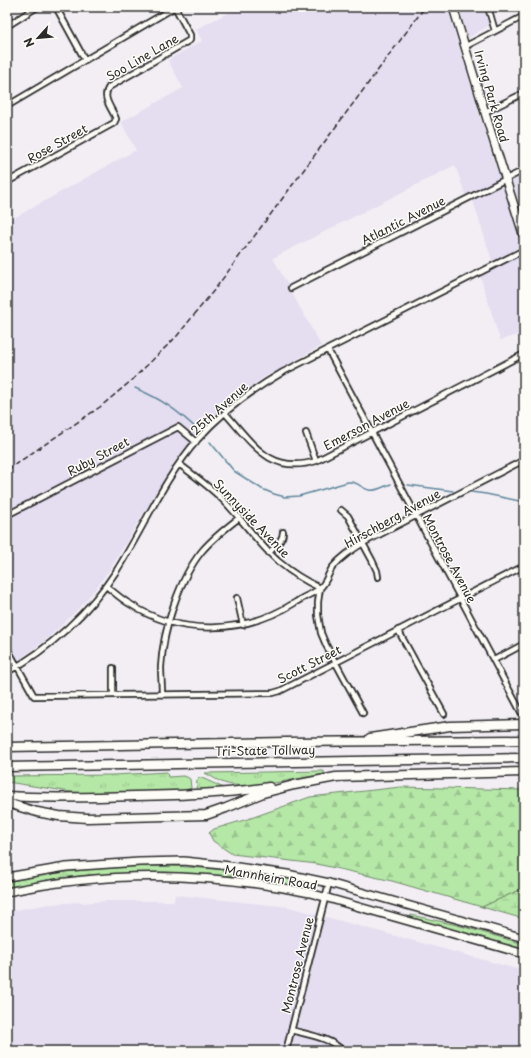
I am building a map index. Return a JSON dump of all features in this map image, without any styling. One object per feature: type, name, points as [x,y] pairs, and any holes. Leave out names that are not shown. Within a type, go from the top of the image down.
[{"type":"highway","points":[[342,742],[450,726],[524,724]]},
{"type":"highway","name":"Tri-State Tollway","points":[[7,747],[524,740]]},
{"type":"highway","name":"Tri-State Tollway","points":[[7,767],[524,758]]},
{"type":"highway","points":[[7,796],[49,798],[217,794],[253,790],[317,778],[363,775],[524,772]]},
{"type":"highway","points":[[493,773],[505,775],[524,775]]},
{"type":"highway","points":[[7,803],[37,812],[59,816],[87,818],[206,815],[263,793],[327,778]]},
{"type":"main road","name":"Irving Park Road","points":[[453,7],[466,46],[505,180],[524,237]]},
{"type":"main road","name":"Mannheim Road","points":[[7,877],[46,870],[139,862],[184,862],[263,870],[329,883],[524,938]]},
{"type":"main road","name":"Mannheim Road","points":[[7,892],[45,884],[122,876],[212,878],[281,887],[325,897],[524,954]]},
{"type":"street","points":[[7,26],[37,7]]},
{"type":"street","points":[[56,7],[85,60]]},
{"type":"street","points":[[7,106],[175,7]]},
{"type":"street","name":"Soo Line Lane","points":[[116,119],[105,98],[105,92],[109,87],[190,40],[190,35],[175,7]]},
{"type":"street","points":[[488,7],[495,31]]},
{"type":"street","points":[[466,46],[524,16]]},
{"type":"street","points":[[485,112],[524,93]]},
{"type":"street","name":"Rose Street","points":[[7,182],[114,123],[116,119]]},
{"type":"street","name":"Atlantic Avenue","points":[[291,288],[524,170]]},
{"type":"street","name":"25th Avenue","points":[[7,672],[17,667],[60,634],[84,611],[106,586],[179,464],[196,442],[225,413],[256,388],[283,372],[524,250]]},
{"type":"street","name":"Montrose Avenue","points":[[328,350],[523,712]]},
{"type":"street","name":"Emerson Avenue","points":[[225,413],[258,450],[270,458],[290,465],[308,464],[524,354]]},
{"type":"street","name":"Ruby Street","points":[[7,515],[178,427],[196,442]]},
{"type":"street","points":[[306,433],[316,461]]},
{"type":"street","name":"Hirschberg Avenue","points":[[106,586],[130,604],[150,615],[180,625],[206,628],[243,625],[275,614],[320,588],[332,568],[346,554],[363,543],[524,460]]},
{"type":"street","name":"Sunnyside Avenue","points":[[179,464],[212,490],[279,562],[297,576],[320,588]]},
{"type":"street","points":[[341,510],[348,516],[363,543],[375,565],[378,577]]},
{"type":"street","points":[[162,694],[162,655],[179,590],[189,569],[209,544],[239,518]]},
{"type":"street","points":[[269,552],[280,541],[283,532]]},
{"type":"street","name":"Scott Street","points":[[17,667],[34,696],[273,693],[280,691],[524,566]]},
{"type":"street","points":[[320,588],[318,602],[319,625],[326,645],[363,713]]},
{"type":"street","points":[[237,598],[243,625]]},
{"type":"street","points":[[398,630],[444,714]]},
{"type":"street","points":[[494,660],[524,644]]},
{"type":"street","points":[[7,648],[17,667]]},
{"type":"street","points":[[113,668],[113,694]]},
{"type":"street","name":"Montrose Avenue","points":[[286,1051],[329,883]]},
{"type":"street","points":[[291,1030],[322,1038],[331,1042],[343,1051]]},
{"type":"shaded area","points":[[240,7],[447,7],[494,162],[524,242],[524,333],[500,340],[479,272],[493,264],[471,194],[466,196],[455,165],[273,258],[321,346],[261,379],[230,402],[208,422],[174,462],[112,566],[96,588],[64,623],[43,642],[16,662],[7,646],[7,222],[136,150],[121,122],[183,88],[168,60],[202,41],[196,29]]},
{"type":"shaded area","points":[[458,7],[485,7],[490,25],[468,38]]},
{"type":"shaded area","points":[[524,172],[524,231],[508,180]]},
{"type":"shaded area","points":[[175,895],[289,907],[524,971],[524,1051],[7,1051],[7,912],[49,904],[107,901],[174,901]]},
{"type":"green space","points":[[324,771],[324,774],[274,783],[246,786],[224,783],[205,773]]},
{"type":"green space","points":[[167,772],[168,777],[183,776],[190,779],[191,788],[179,791],[178,793],[88,793],[71,792],[7,782],[7,776],[113,775]]},
{"type":"green space","points":[[199,778],[226,789],[196,791],[197,780]]},
{"type":"green space","points":[[401,787],[524,790],[524,888],[482,907],[392,881],[317,864],[232,854],[213,841],[209,833],[214,829],[251,818],[310,797]]},
{"type":"green space","points":[[173,866],[269,875],[289,879],[314,889],[230,876],[165,872],[89,875],[47,880],[7,888],[7,882],[48,874],[110,868]]},
{"type":"green space","points":[[524,888],[524,919],[482,907]]},
{"type":"green space","points":[[411,915],[457,925],[524,944],[524,949],[410,917]]},
{"type":"waterway","points":[[135,388],[153,396],[183,417],[198,430]]},
{"type":"waterway","points":[[210,442],[234,471],[262,489],[285,497],[299,496],[348,482],[352,482],[366,489],[372,490],[377,490],[391,484]]},
{"type":"waterway","points":[[408,485],[453,491]]},
{"type":"waterway","points":[[471,492],[524,502]]},
{"type":"railway","points":[[7,470],[100,407],[131,381],[177,336],[215,289],[425,7]]}]
